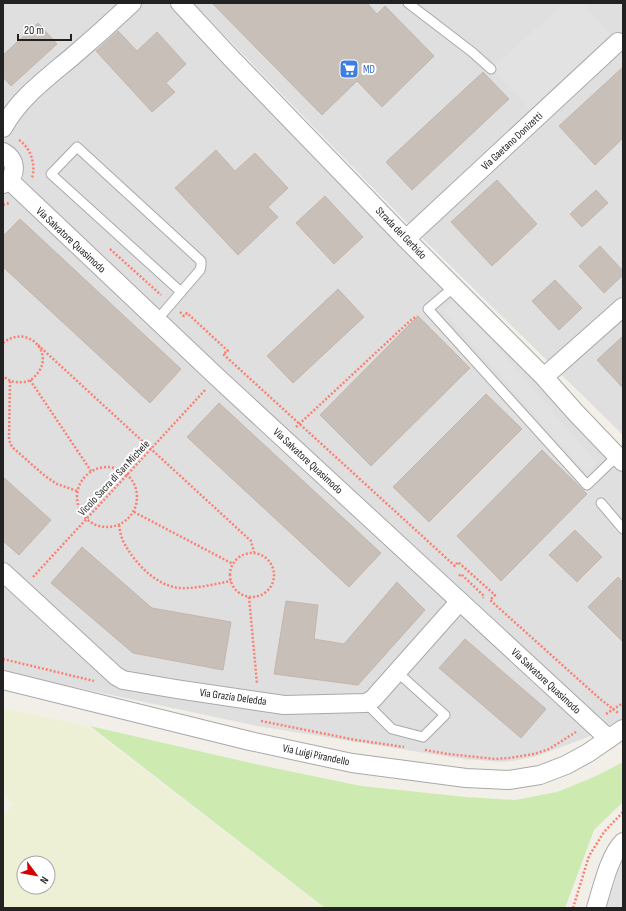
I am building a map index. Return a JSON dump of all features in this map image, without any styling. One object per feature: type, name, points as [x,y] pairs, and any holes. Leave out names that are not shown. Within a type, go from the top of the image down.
[{"type":"street","points":[[3,128],[9,116],[29,93],[132,3]]},
{"type":"street","name":"Strada del Gerbido","points":[[180,3],[406,239],[544,377],[576,413],[621,456]]},
{"type":"street","name":"Via Gaetano Donizetti","points":[[406,239],[618,42]]},
{"type":"street","name":"Via Salvatore Quasimodo","points":[[3,152],[12,159],[14,165],[12,176],[6,182],[460,601],[616,734]]},
{"type":"street","points":[[544,377],[623,306]]},
{"type":"street","name":"Via Grazia Deledda","points":[[3,572],[116,676],[124,680],[284,705],[366,703]]},
{"type":"street","points":[[366,703],[373,699],[460,601]]},
{"type":"street","name":"Via Luigi Pirandello","points":[[3,680],[257,743],[352,763],[466,778],[508,780],[540,775],[572,762],[616,734]]},
{"type":"street","points":[[596,908],[611,861],[619,846],[623,842]]},
{"type":"lane","points":[[408,3],[472,52],[491,69]]},
{"type":"lane","points":[[157,320],[182,292],[200,270],[202,266],[201,261],[77,147],[52,174],[182,292]]},
{"type":"lane","points":[[454,287],[428,309],[587,485],[621,456]]},
{"type":"lane","points":[[601,503],[623,529]]},
{"type":"lane","points":[[366,703],[392,729],[423,737],[429,732],[445,715],[397,672]]},
{"type":"path","points":[[32,178],[37,183]]},
{"type":"path","points":[[107,246],[184,316],[187,313],[228,351],[223,354],[455,566],[458,562],[495,595],[490,600],[613,709]]},
{"type":"path","points":[[294,429],[411,320],[428,309]]},
{"type":"path","points":[[3,343],[10,338],[17,336],[32,340],[251,541],[254,552]]},
{"type":"path","points":[[3,376],[10,381],[18,383],[33,379],[42,366],[42,352],[38,345]]},
{"type":"path","name":"Vicolo Sacra di San Michele","points":[[22,589],[217,377]]},
{"type":"path","points":[[30,380],[91,471]]},
{"type":"path","points":[[10,381],[9,440],[12,447],[45,476],[57,484],[77,491]]},
{"type":"path","points":[[110,466],[120,469],[128,474],[134,483],[137,492],[137,502],[134,512],[127,520],[119,525],[109,527],[99,526],[90,522],[82,515],[78,506],[77,491],[83,477],[100,467],[110,466]]},
{"type":"path","points":[[134,512],[233,564]]},
{"type":"path","points":[[119,525],[123,541],[140,567],[154,578],[178,588],[194,588],[231,581]]},
{"type":"path","points":[[254,552],[261,554],[271,563],[274,570],[274,577],[272,584],[263,594],[249,597],[236,590],[230,576],[233,564],[239,556],[254,552]]},
{"type":"path","points":[[249,597],[257,689],[256,701]]},
{"type":"path","points":[[3,659],[101,682]]},
{"type":"path","points":[[598,718],[623,703]]},
{"type":"path","points":[[598,718],[618,713],[623,710]]},
{"type":"shaded area","points":[[3,3],[169,3],[623,466],[623,718],[588,737],[537,756],[503,762],[463,759],[257,726],[3,672]]},
{"type":"shaded area","points":[[193,3],[623,3],[623,435],[415,231]]},
{"type":"shaded area","points":[[564,3],[583,3],[610,34],[530,110],[491,69]]},
{"type":"shaded area","points":[[453,300],[503,354],[597,463],[587,474],[443,310]]},
{"type":"shaded area","points":[[623,860],[623,908],[606,908],[621,863]]},
{"type":"green space","points":[[3,708],[87,726],[324,908],[3,908],[3,817],[13,804],[3,795]]},
{"type":"green space","points":[[90,726],[255,764],[361,786],[466,797],[515,800],[557,792],[594,777],[623,762],[623,802],[594,830],[565,908],[325,908]]},
{"type":"building","name":"MD","points":[[212,3],[367,3],[377,14],[385,6],[434,56],[382,107],[357,81],[322,115]]},
{"type":"building","points":[[38,23],[57,44],[11,86],[3,77],[3,55]]},
{"type":"building","points":[[118,31],[137,51],[157,32],[186,64],[166,83],[175,92],[152,112],[96,51]]},
{"type":"building","points":[[623,67],[623,138],[595,165],[559,126]]},
{"type":"building","points":[[483,72],[509,99],[412,190],[386,162]]},
{"type":"building","points":[[216,150],[235,171],[255,153],[288,188],[268,207],[278,217],[238,255],[175,188]]},
{"type":"building","points":[[497,180],[537,224],[492,266],[451,222]]},
{"type":"building","points":[[596,190],[608,203],[582,227],[570,214]]},
{"type":"building","points":[[325,196],[363,237],[334,264],[296,223]]},
{"type":"building","points":[[20,219],[181,369],[150,403],[3,267],[3,236]]},
{"type":"building","points":[[600,246],[623,271],[623,275],[604,293],[579,266]]},
{"type":"building","points":[[555,280],[582,308],[559,330],[532,301]]},
{"type":"building","points":[[338,289],[364,317],[293,383],[267,356]]},
{"type":"building","points":[[418,316],[470,368],[371,466],[320,415]]},
{"type":"building","points":[[623,336],[623,388],[597,360]]},
{"type":"building","points":[[486,394],[522,429],[429,522],[393,487]]},
{"type":"building","points":[[219,403],[381,553],[349,587],[187,437]]},
{"type":"building","points":[[542,450],[587,494],[501,581],[457,536]]},
{"type":"building","points":[[3,477],[51,520],[19,555],[3,541]]},
{"type":"building","points":[[575,530],[602,557],[577,582],[549,555]]},
{"type":"building","points":[[82,547],[152,608],[231,622],[223,670],[133,653],[51,583]]},
{"type":"building","points":[[618,577],[623,582],[623,642],[588,607]]},
{"type":"building","points":[[397,582],[425,610],[358,685],[274,674],[286,601],[318,605],[314,639],[344,644]]},
{"type":"building","points":[[465,639],[546,709],[521,738],[439,668]]},
{"type":"place","name":"MD","points":[[349,69]]}]
